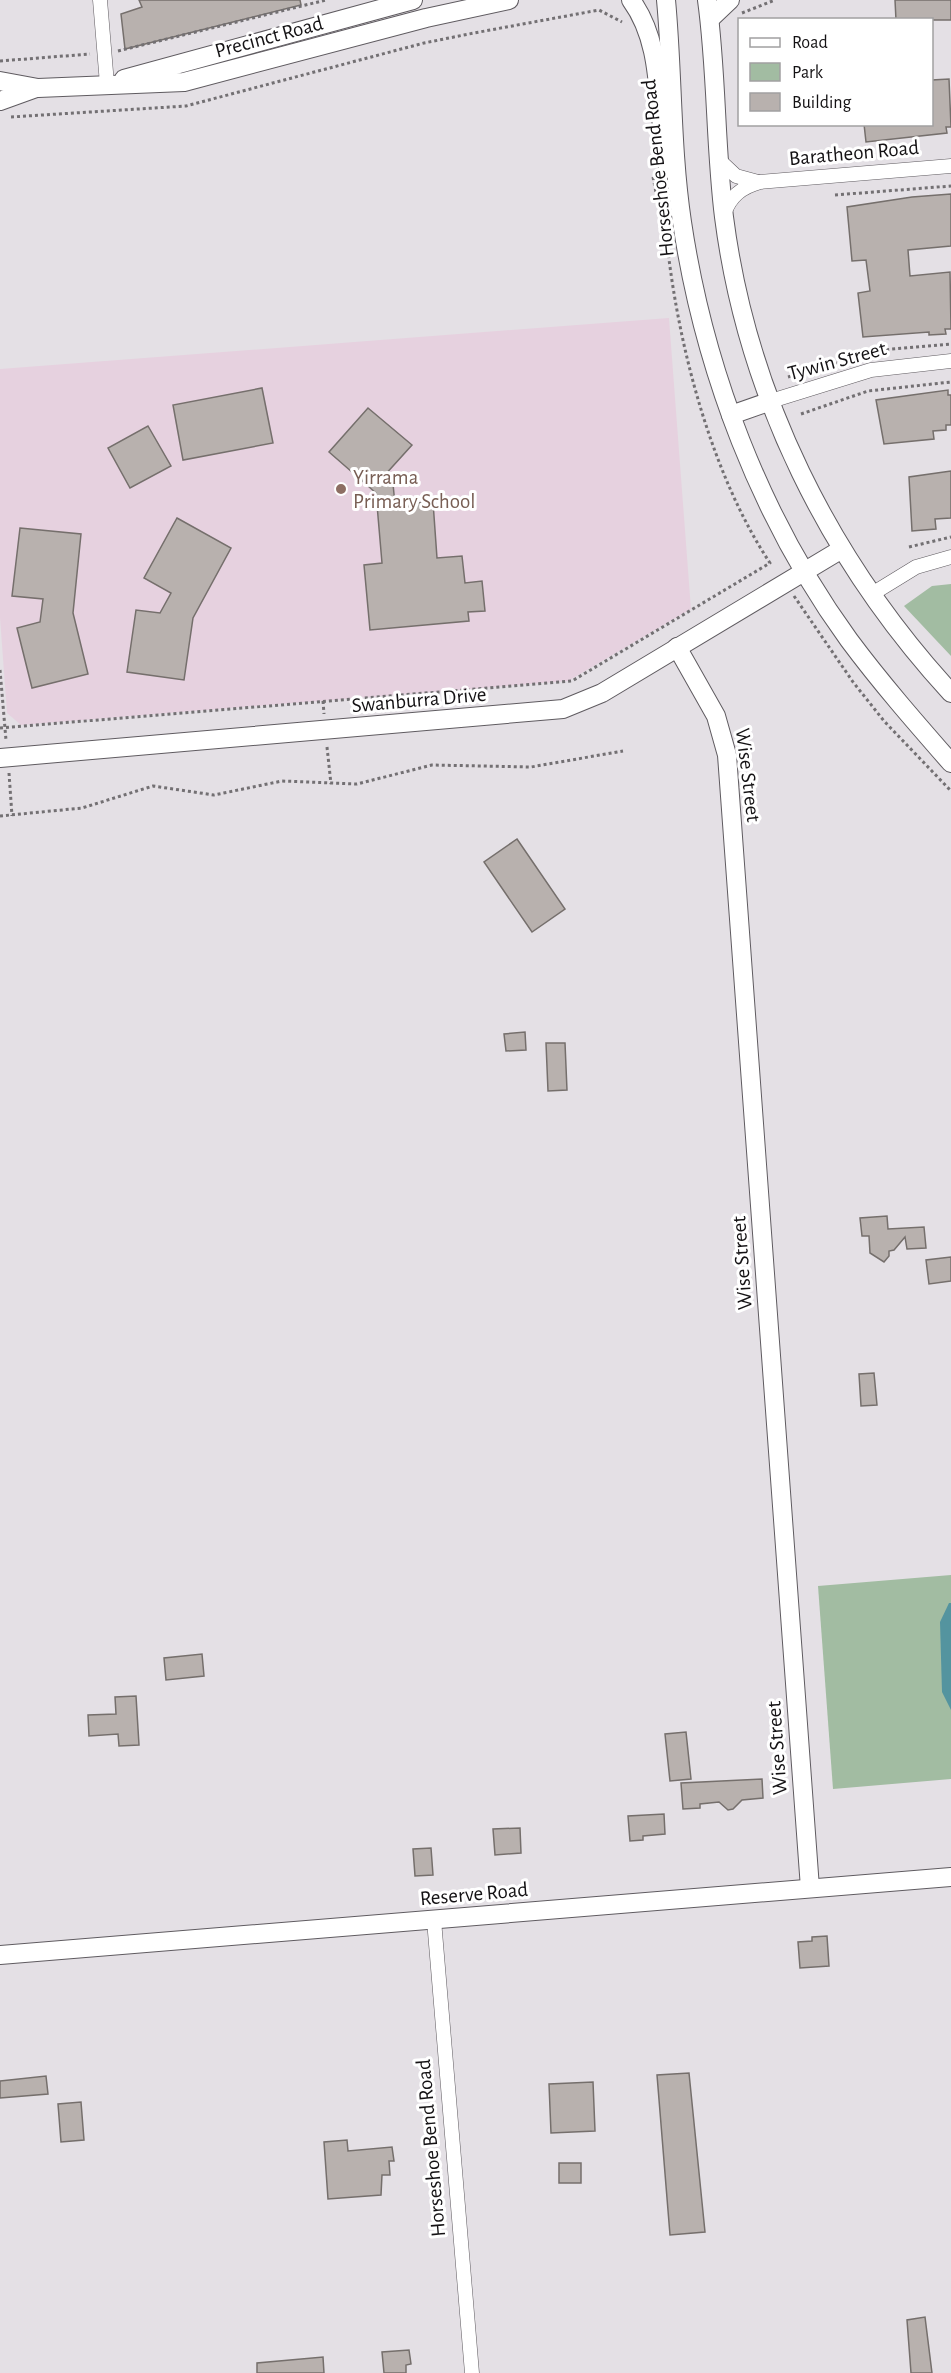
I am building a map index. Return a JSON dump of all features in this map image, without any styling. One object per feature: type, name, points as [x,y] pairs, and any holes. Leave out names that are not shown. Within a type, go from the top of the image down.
[{"type":"street","points":[[100,0],[107,84]]},
{"type":"street","name":"Precinct Road","points":[[107,84],[413,0]]},
{"type":"street","points":[[421,0],[426,18]]},
{"type":"street","name":"Precinct Road","points":[[0,81],[38,87],[159,84],[195,80],[426,18],[509,0]]},
{"type":"street","name":"Horseshoe Bend Road","points":[[666,0],[682,221],[705,330],[732,415],[750,462],[778,523],[806,572],[872,670],[951,763]]},
{"type":"street","points":[[707,0],[719,160],[730,255],[745,323],[771,401],[804,481],[842,549],[914,652],[951,693]]},
{"type":"street","points":[[710,19],[735,3]]},
{"type":"street","points":[[630,11],[653,49],[665,154],[682,221]]},
{"type":"street","points":[[345,18],[351,39]]},
{"type":"street","name":"Precinct Road","points":[[0,101],[38,87]]},
{"type":"street","name":"Baratheon Road","points":[[719,160],[736,176],[760,182]]},
{"type":"street","name":"Baratheon Road","points":[[724,214],[738,191],[760,182],[951,166]]},
{"type":"street","name":"Tywin Street","points":[[771,401],[871,370],[951,362]]},
{"type":"street","points":[[732,415],[771,401]]},
{"type":"street","name":"Swanburra Drive","points":[[0,758],[563,709],[602,693],[842,549]]},
{"type":"street","points":[[872,594],[916,567],[951,557]]},
{"type":"street","name":"Wise Street","points":[[677,647],[716,716],[727,755],[810,1888]]},
{"type":"street","name":"Reserve Road","points":[[0,1955],[951,1876]]},
{"type":"street","name":"Horseshoe Bend Road","points":[[435,1920],[472,2373]]},
{"type":"path","points":[[0,61],[122,51],[326,0]]},
{"type":"path","points":[[735,3],[742,13],[775,0]]},
{"type":"path","points":[[0,118],[186,106],[424,43],[599,10],[630,11],[627,31]]},
{"type":"path","points":[[0,670],[2,728],[572,681],[770,563],[731,487],[697,395],[678,319],[652,171]]},
{"type":"path","points":[[835,195],[951,186]]},
{"type":"path","points":[[801,414],[868,391],[951,382]]},
{"type":"path","points":[[909,547],[951,537]]},
{"type":"path","points":[[0,816],[82,808],[153,786],[214,795],[282,782],[357,784],[432,765],[531,767],[623,751]]},
{"type":"shaded area","name":"Yirrama Primary School","points":[[669,318],[691,609],[568,681],[21,725],[7,713],[0,618],[0,369]]},
{"type":"green space","points":[[951,584],[951,656],[904,606],[932,586]]},
{"type":"green space","points":[[951,1575],[951,1779],[833,1789],[818,1586]]},
{"type":"water","points":[[951,1603],[951,1710],[942,1692],[940,1622]]},
{"type":"building","points":[[139,0],[300,0],[301,5],[125,49],[121,14],[142,7]]},
{"type":"building","points":[[895,0],[951,0],[951,20],[896,18]]},
{"type":"building","points":[[949,79],[951,127],[946,127],[947,133],[866,142],[864,126],[933,126],[933,80]]},
{"type":"building","points":[[951,194],[951,246],[908,250],[910,276],[950,272],[951,329],[945,329],[946,334],[929,335],[929,332],[863,337],[858,293],[870,291],[866,260],[852,261],[847,207],[912,197]]},
{"type":"building","points":[[262,388],[273,443],[183,460],[173,405]]},
{"type":"building","points":[[948,390],[948,395],[951,395],[951,425],[946,425],[946,430],[933,431],[934,439],[884,444],[876,400]]},
{"type":"building","points":[[368,408],[412,445],[384,476],[393,484],[395,504],[433,502],[437,558],[462,556],[465,583],[482,581],[485,611],[468,612],[469,621],[370,630],[364,565],[382,563],[376,493],[329,452]]},
{"type":"building","points":[[148,426],[171,466],[130,488],[108,448]]},
{"type":"building","points":[[951,471],[951,518],[935,519],[936,529],[912,531],[909,477]]},
{"type":"building","points":[[177,518],[231,548],[193,618],[184,680],[127,672],[136,610],[160,613],[171,593],[144,578]]},
{"type":"building","points":[[20,528],[81,534],[73,613],[88,674],[32,688],[17,628],[40,622],[43,599],[12,596]]},
{"type":"building","points":[[517,839],[565,909],[532,932],[484,862]]},
{"type":"building","points":[[525,1032],[526,1050],[506,1051],[504,1034]]},
{"type":"building","points":[[546,1043],[565,1043],[567,1090],[548,1091]]},
{"type":"building","points":[[887,1216],[888,1229],[924,1227],[926,1248],[907,1249],[905,1237],[894,1250],[889,1251],[889,1256],[884,1262],[870,1253],[869,1236],[862,1236],[860,1218]]},
{"type":"building","points":[[951,1257],[951,1281],[929,1284],[926,1260]]},
{"type":"building","points":[[874,1373],[877,1405],[861,1406],[859,1374]]},
{"type":"building","points":[[202,1654],[204,1676],[166,1680],[164,1658]]},
{"type":"building","points":[[136,1696],[139,1745],[119,1746],[118,1734],[89,1736],[88,1715],[116,1714],[115,1697]]},
{"type":"building","points":[[686,1732],[691,1779],[670,1781],[665,1734]]},
{"type":"building","points":[[762,1779],[763,1798],[742,1800],[733,1809],[728,1810],[719,1802],[700,1804],[700,1808],[683,1809],[681,1783]]},
{"type":"building","points":[[664,1814],[665,1834],[643,1836],[643,1840],[630,1841],[628,1816]]},
{"type":"building","points":[[520,1828],[521,1853],[495,1855],[493,1829]]},
{"type":"building","points":[[431,1848],[433,1875],[415,1876],[413,1849]]},
{"type":"building","points":[[827,1936],[829,1966],[800,1968],[798,1942],[812,1941],[812,1937]]},
{"type":"building","points":[[689,2073],[705,2232],[670,2235],[657,2075]]},
{"type":"building","points":[[46,2076],[48,2094],[0,2098],[0,2081]]},
{"type":"building","points":[[593,2082],[595,2131],[551,2133],[549,2084]]},
{"type":"building","points":[[81,2102],[84,2140],[61,2142],[58,2104]]},
{"type":"building","points":[[347,2140],[348,2151],[392,2147],[394,2161],[389,2161],[390,2175],[382,2175],[381,2195],[328,2199],[324,2142]]},
{"type":"building","points":[[559,2163],[581,2163],[581,2183],[559,2183]]},
{"type":"building","points":[[925,2317],[932,2373],[911,2373],[907,2320]]},
{"type":"building","points":[[409,2350],[411,2364],[406,2365],[406,2373],[384,2373],[382,2352]]},
{"type":"building","points":[[323,2357],[324,2373],[257,2373],[257,2363]]},
{"type":"place","name":"Yirrama Primary School","points":[[341,489]]}]
